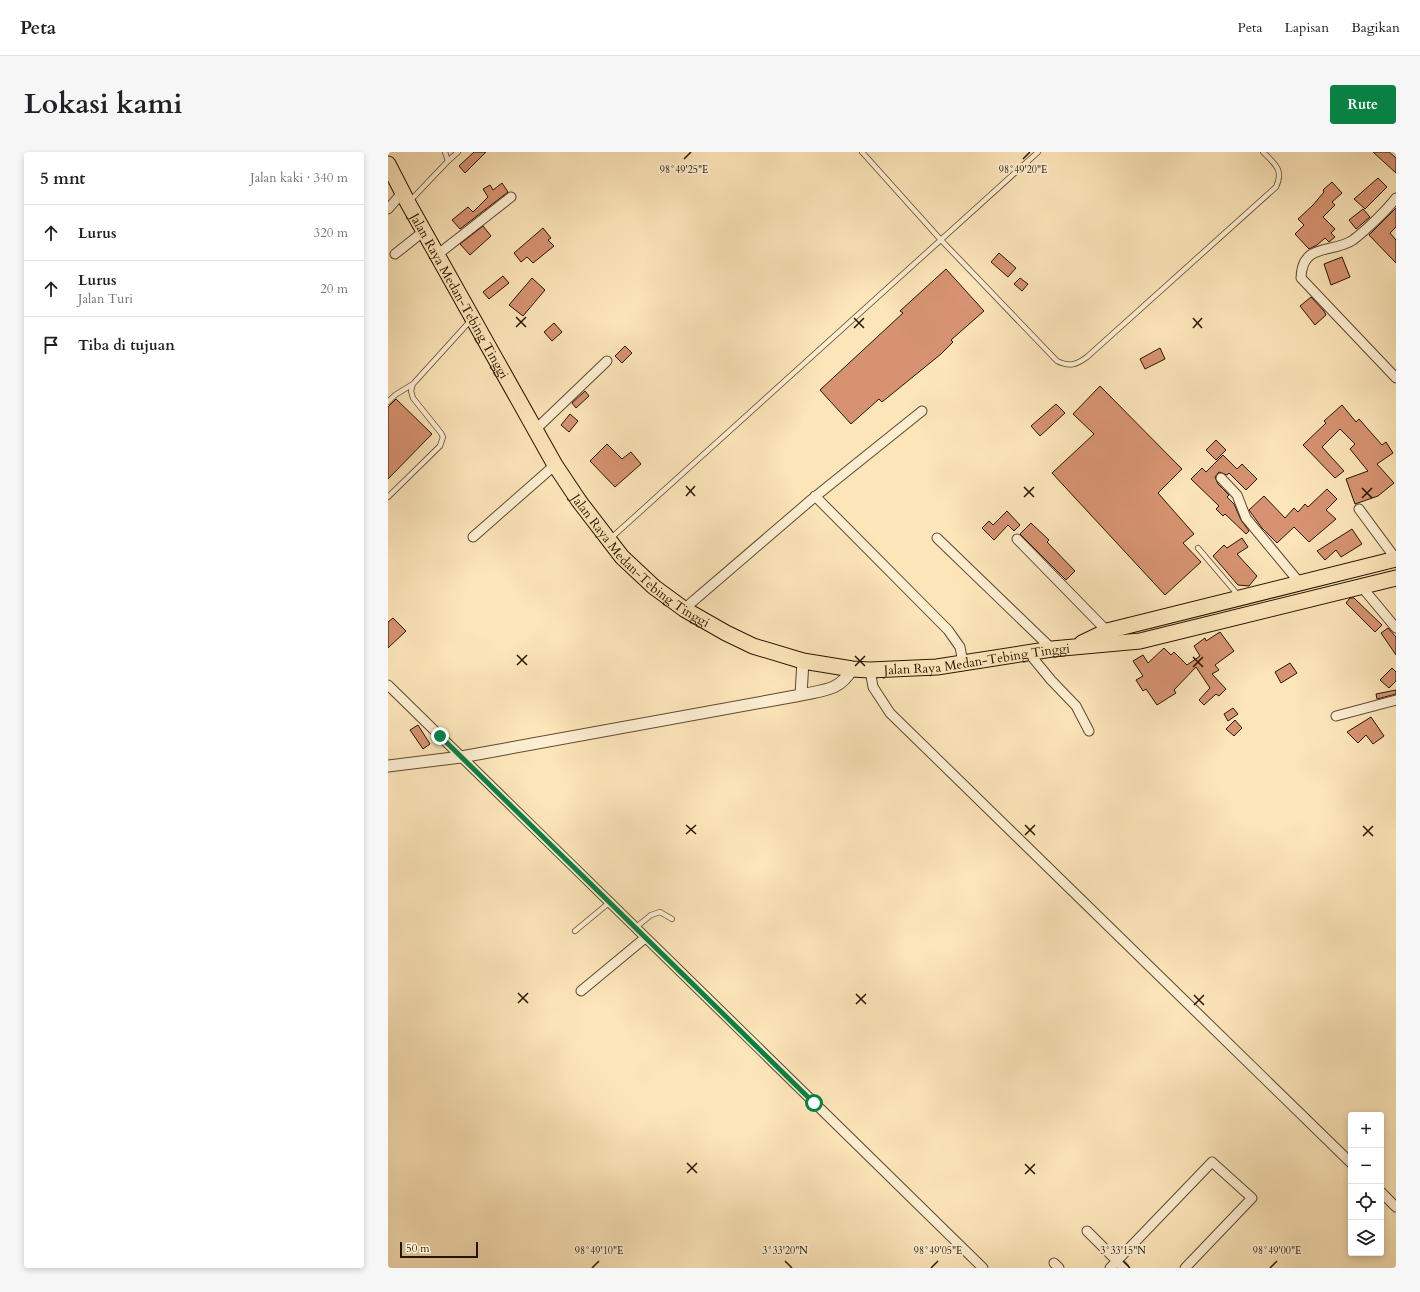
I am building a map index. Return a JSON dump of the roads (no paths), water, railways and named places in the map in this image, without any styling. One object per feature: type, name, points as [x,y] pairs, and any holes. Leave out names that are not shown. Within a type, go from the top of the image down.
[{"type":"highway","name":"Jalan Raya Medan-Tebing Tinggi","points":[[388,164],[405,198],[535,430],[555,465],[579,501],[636,572],[684,609],[726,633],[753,646],[803,661],[852,669],[870,670],[937,667],[1052,649],[1140,642],[1396,578]]},
{"type":"highway","name":"Jalan Raya Medan-Tebing Tinggi","points":[[1078,646],[1107,631],[1396,559]]},
{"type":"street","points":[[388,209],[405,198]]},
{"type":"street","points":[[437,255],[511,198]]},
{"type":"street","points":[[1396,198],[1352,241],[1316,252],[1307,257],[1301,272],[1301,278],[1396,378]]},
{"type":"street","points":[[394,254],[424,231]]},
{"type":"street","points":[[535,430],[607,361]]},
{"type":"street","points":[[684,609],[816,496],[922,411]]},
{"type":"street","points":[[473,537],[555,465]]},
{"type":"street","points":[[1221,478],[1238,495],[1246,518],[1299,582]]},
{"type":"street","points":[[816,496],[948,630],[960,646],[963,663]]},
{"type":"street","points":[[1359,508],[1396,559]]},
{"type":"street","points":[[937,538],[1052,649]]},
{"type":"street","points":[[1017,539],[1107,631]]},
{"type":"street","points":[[1361,586],[1396,628]]},
{"type":"street","points":[[1028,652],[1051,680],[1076,706],[1088,732]]},
{"type":"street","points":[[801,695],[803,661]]},
{"type":"street","points":[[388,766],[461,757],[801,695],[836,687],[846,680],[852,669]]},
{"type":"street","points":[[870,670],[873,687],[890,713],[1348,1160]]},
{"type":"street","points":[[388,685],[983,1268]]},
{"type":"street","points":[[1336,716],[1396,700]]},
{"type":"street","points":[[581,991],[645,938]]},
{"type":"street","points":[[1110,1268],[1212,1162],[1252,1198],[1185,1268]]},
{"type":"street","points":[[1384,1195],[1396,1207]]},
{"type":"street","points":[[1087,1231],[1124,1268]]},
{"type":"lane","points":[[445,152],[448,161]]},
{"type":"lane","points":[[405,198],[458,152]]},
{"type":"lane","points":[[862,152],[941,240],[1057,361],[1067,366],[1075,365],[1093,352],[1276,187],[1280,174],[1277,166],[1263,152]]},
{"type":"lane","points":[[609,540],[1038,152]]},
{"type":"lane","points":[[388,402],[395,395],[413,384],[472,318]]},
{"type":"lane","points":[[388,497],[443,442],[441,433],[413,398],[411,391],[413,384]]},
{"type":"lane","points":[[1198,548],[1240,598]]},
{"type":"lane","points":[[575,931],[610,902]]},
{"type":"lane","points":[[635,928],[652,915],[660,912],[672,919]]}]
